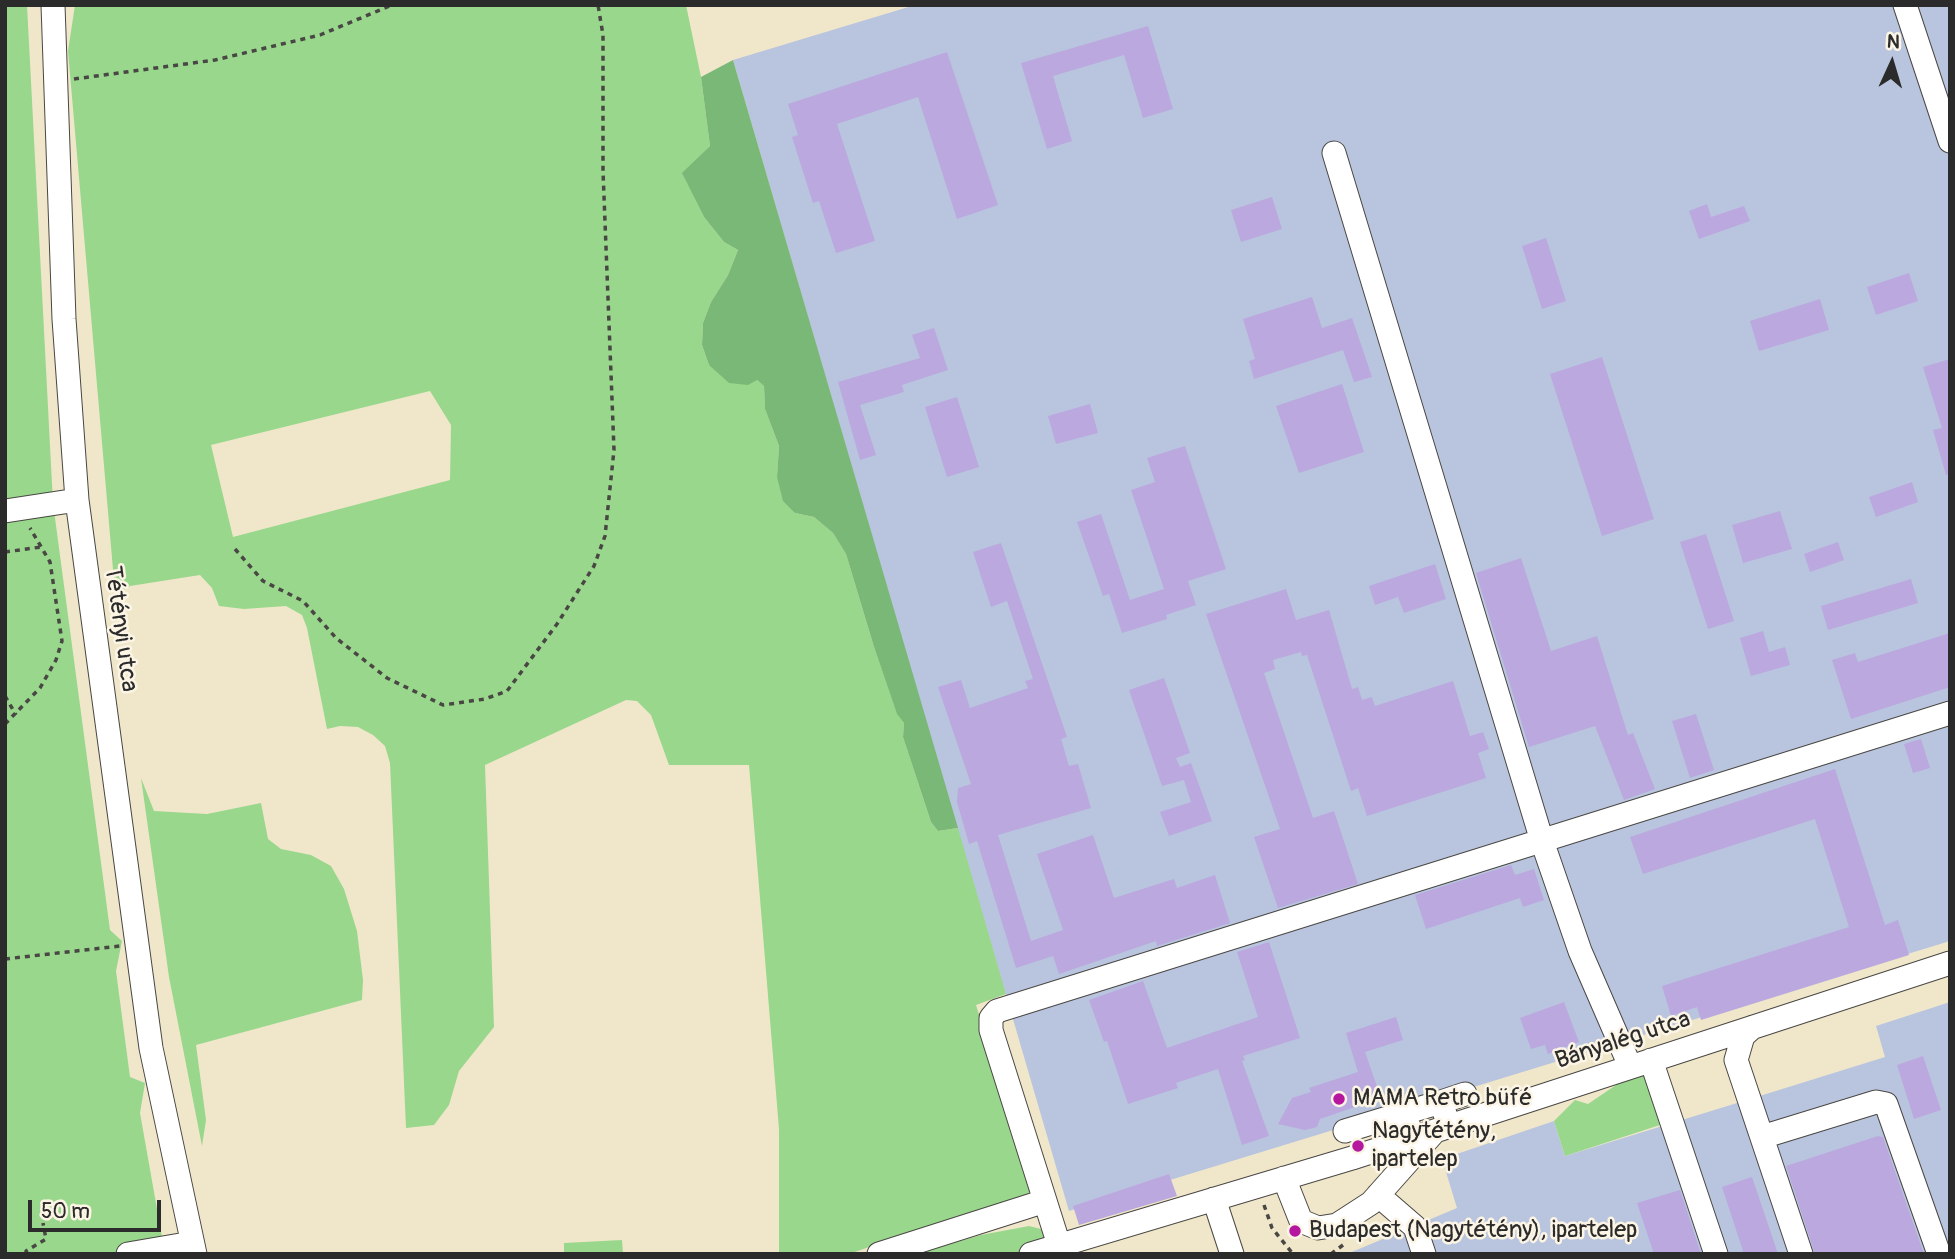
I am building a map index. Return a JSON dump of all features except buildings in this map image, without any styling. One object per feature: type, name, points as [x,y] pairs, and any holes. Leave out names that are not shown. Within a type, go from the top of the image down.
[{"type":"street","name":"Tétényi utca","points":[[53,5],[68,383],[77,500],[151,1048],[194,1248]]},
{"type":"street","points":[[1905,5],[1950,141]]},
{"type":"street","points":[[1334,153],[1542,841],[1580,951],[1641,1063],[1716,1254]]},
{"type":"street","points":[[11,510],[77,500]]},
{"type":"street","points":[[1046,1250],[1045,1201],[991,1030],[991,1018],[997,1011],[1950,713]]},
{"type":"street","name":"Bányalég utca","points":[[1046,1250],[1442,1129],[1950,963]]},
{"type":"street","points":[[1753,1027],[1743,1036],[1736,1060],[1801,1254]]},
{"type":"street","points":[[1700,1044],[1715,1045],[1736,1060]]},
{"type":"street","points":[[1345,1131],[1465,1094]]},
{"type":"street","points":[[1284,1178],[1301,1221],[1318,1228],[1337,1225],[1356,1215],[1378,1195],[1442,1129],[1441,1102]]},
{"type":"street","points":[[1762,1138],[1876,1102],[1886,1104],[1938,1254]]},
{"type":"street","points":[[1404,1113],[1413,1138]]},
{"type":"street","points":[[1378,1195],[1415,1227],[1424,1254]]},
{"type":"street","points":[[1214,1199],[1232,1254]]},
{"type":"street","points":[[879,1254],[1045,1201]]},
{"type":"street","points":[[128,1254],[194,1248]]},
{"type":"path","points":[[54,82],[215,60],[320,35],[393,5]]},
{"type":"path","points":[[235,549],[262,581],[303,601],[335,638],[387,678],[443,705],[485,699],[508,691],[557,624],[594,566],[605,536],[614,450],[603,172],[603,35],[598,5]]},
{"type":"path","points":[[5,724],[40,688],[56,660],[62,641],[50,562],[42,547],[11,510]]},
{"type":"path","points":[[5,552],[42,547]]},
{"type":"path","points":[[5,696],[16,715]]},
{"type":"path","points":[[5,959],[136,944]]},
{"type":"path","points":[[26,1254],[26,1251],[46,1239],[43,1223]]},
{"type":"shaded area","points":[[915,5],[1950,5],[1950,941],[1069,1211],[733,60]]},
{"type":"shaded area","points":[[1950,1002],[1950,1254],[1347,1254],[1457,1208],[1442,1159],[1554,1121],[1565,1156],[1750,1099],[1885,1057],[1876,1026]]},
{"type":"green space","points":[[5,5],[27,5],[53,503],[110,930],[122,941],[116,971],[130,1077],[145,1083],[140,1113],[165,1254],[5,1254]]},
{"type":"green space","points":[[75,5],[686,5],[701,77],[710,146],[683,174],[704,217],[724,242],[738,250],[703,323],[702,345],[709,365],[757,380],[764,386],[765,409],[779,446],[777,477],[795,513],[814,517],[833,533],[846,554],[874,647],[897,713],[904,723],[903,737],[931,822],[938,831],[958,828],[1006,994],[976,1005],[1035,1195],[962,1215],[849,1254],[779,1254],[779,1129],[749,765],[669,765],[651,715],[637,701],[626,700],[485,765],[494,1027],[459,1071],[449,1105],[434,1125],[406,1128],[390,763],[385,746],[358,727],[340,726],[327,729],[307,628],[302,615],[286,606],[244,609],[219,606],[212,588],[200,575],[130,586],[117,595],[116,604],[68,51]],"holes":[[[430,391],[451,425],[450,480],[233,537],[211,445]]]},
{"type":"green space","points":[[733,60],[958,828],[938,831],[931,822],[903,737],[904,723],[897,714],[874,647],[846,554],[833,533],[814,517],[795,513],[783,501],[777,477],[779,446],[765,409],[764,386],[757,380],[748,385],[729,383],[709,365],[702,345],[703,323],[738,250],[724,242],[704,217],[682,173],[710,146],[701,77]]},
{"type":"green space","points":[[141,778],[154,811],[207,814],[261,803],[268,839],[281,849],[311,855],[331,866],[344,889],[357,931],[363,980],[362,1000],[196,1045],[206,1120],[202,1146],[169,977]]},
{"type":"green space","points":[[1642,1074],[1651,1085],[1663,1124],[1565,1156],[1554,1121],[1575,1100],[1588,1104],[1625,1079]]},
{"type":"green space","points":[[1029,1226],[1041,1229],[1045,1236],[1040,1251],[1030,1254],[915,1254],[981,1235]]},
{"type":"green space","points":[[622,1240],[623,1254],[564,1254],[564,1243]]},
{"type":"place","name":"MAMA Retro büfé","points":[[1339,1099]]},
{"type":"place","name":"Nagytétény, ipartelep","points":[[1358,1146]]},
{"type":"place","name":"Budapest (Nagytétény), ipartelep","points":[[1295,1231]]}]
